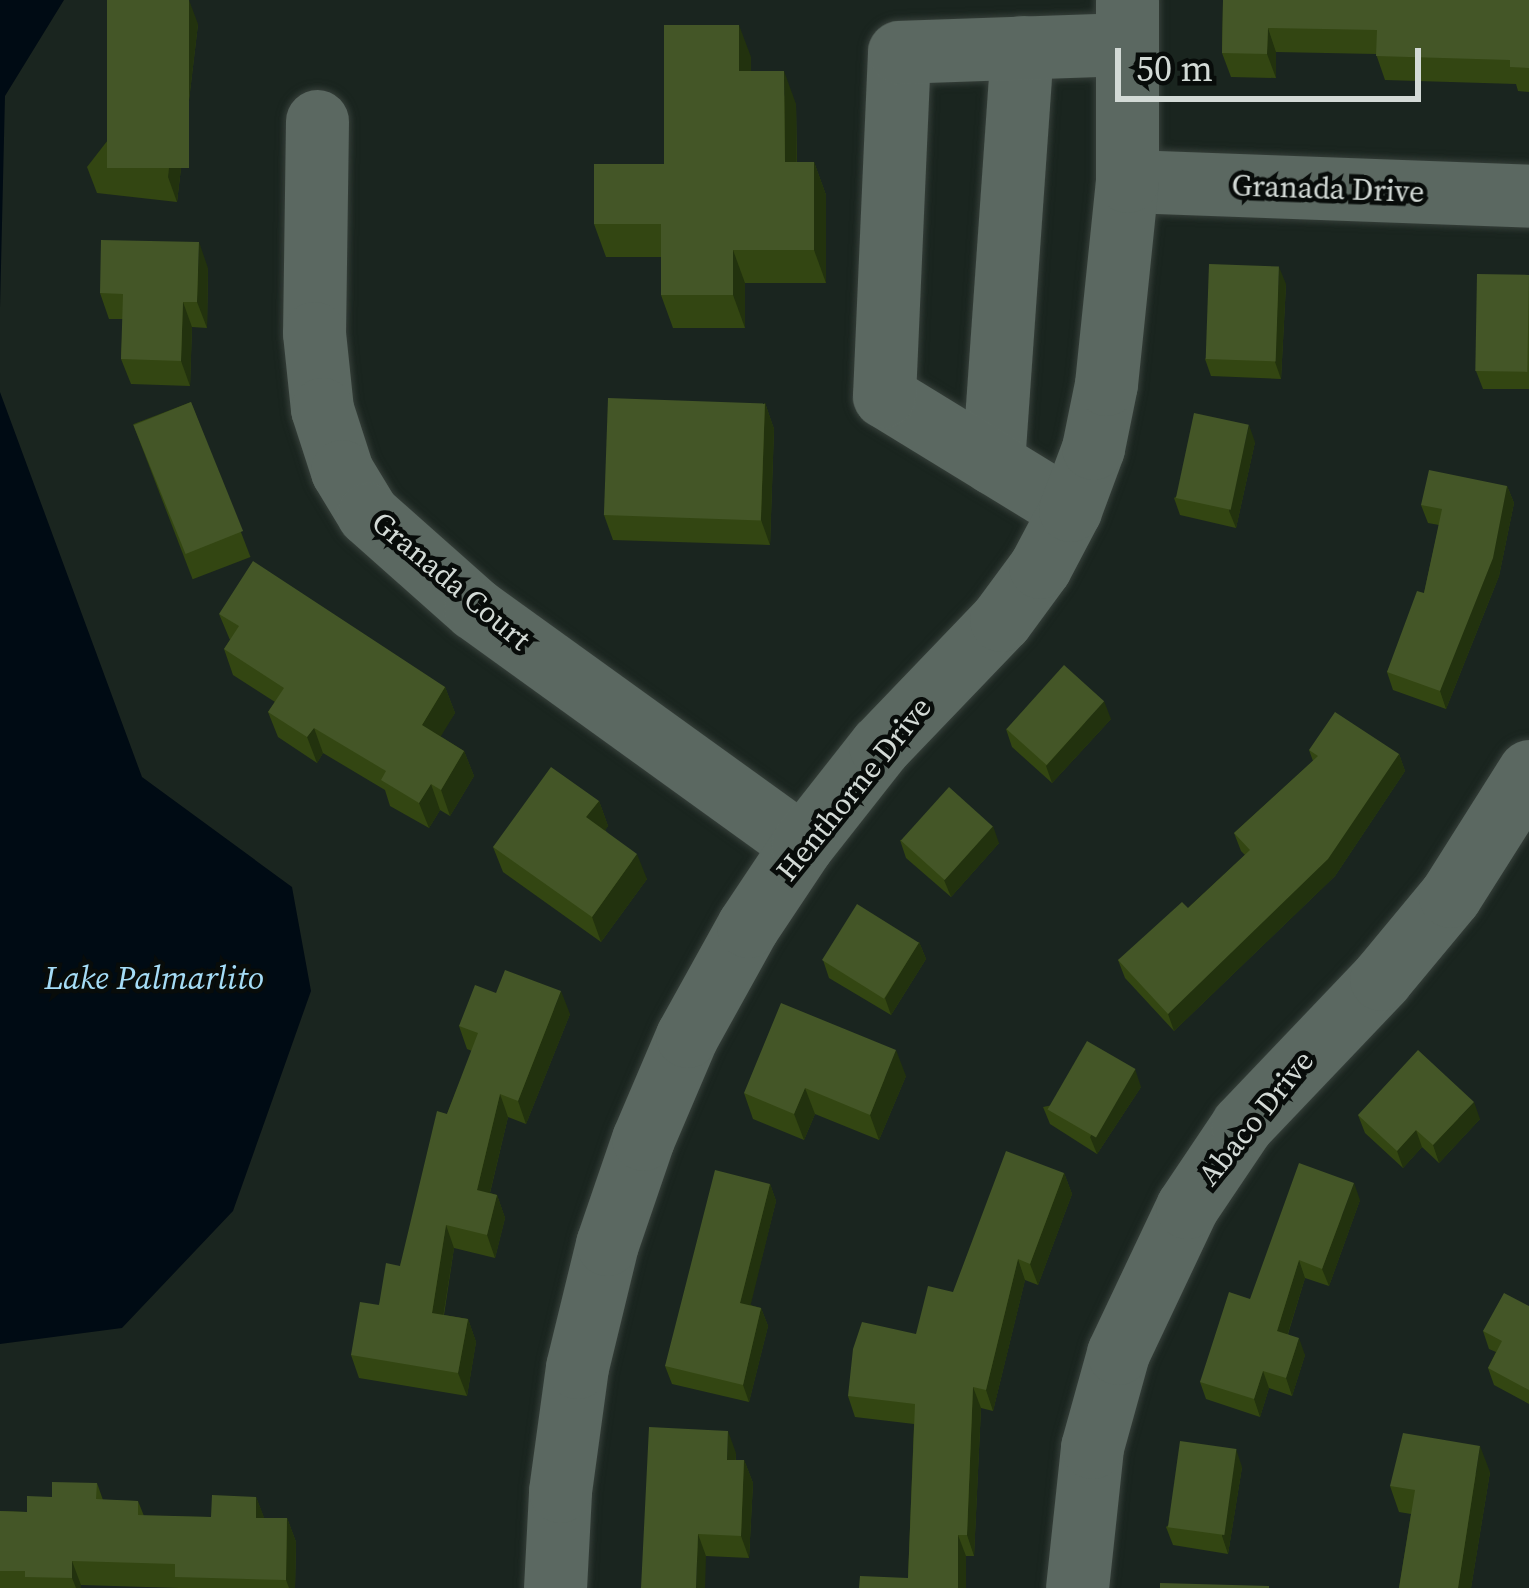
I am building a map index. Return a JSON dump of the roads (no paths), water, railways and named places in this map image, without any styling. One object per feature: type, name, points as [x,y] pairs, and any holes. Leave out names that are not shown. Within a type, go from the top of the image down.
[{"type":"street","points":[[1070,510],[884,396],[899,52],[1022,47],[1126,22]]},
{"type":"street","name":"Henthorne Drive","points":[[555,1588],[560,1491],[578,1367],[607,1244],[643,1139],[688,1036],[748,926],[802,845],[880,746],[1001,620],[1040,567],[1070,510],[1093,448],[1106,384],[1127,181],[1126,22]]},
{"type":"street","points":[[993,463],[1022,47]]},
{"type":"street","name":"Granada Court","points":[[317,121],[314,333],[322,409],[342,471],[368,514],[476,609],[802,845]]},
{"type":"street","name":"Granada Drive","points":[[1127,181],[1529,196]]},
{"type":"street","name":"Abaco Drive","points":[[1076,1588],[1092,1447],[1118,1353],[1187,1207],[1242,1125],[1381,979],[1450,896],[1529,771]]},
{"type":"water","points":[[0,0],[64,0],[5,96],[0,309]]},
{"type":"water","name":"Lake Palmarlito","points":[[0,392],[142,777],[292,887],[311,991],[233,1211],[122,1328],[0,1344]]}]
